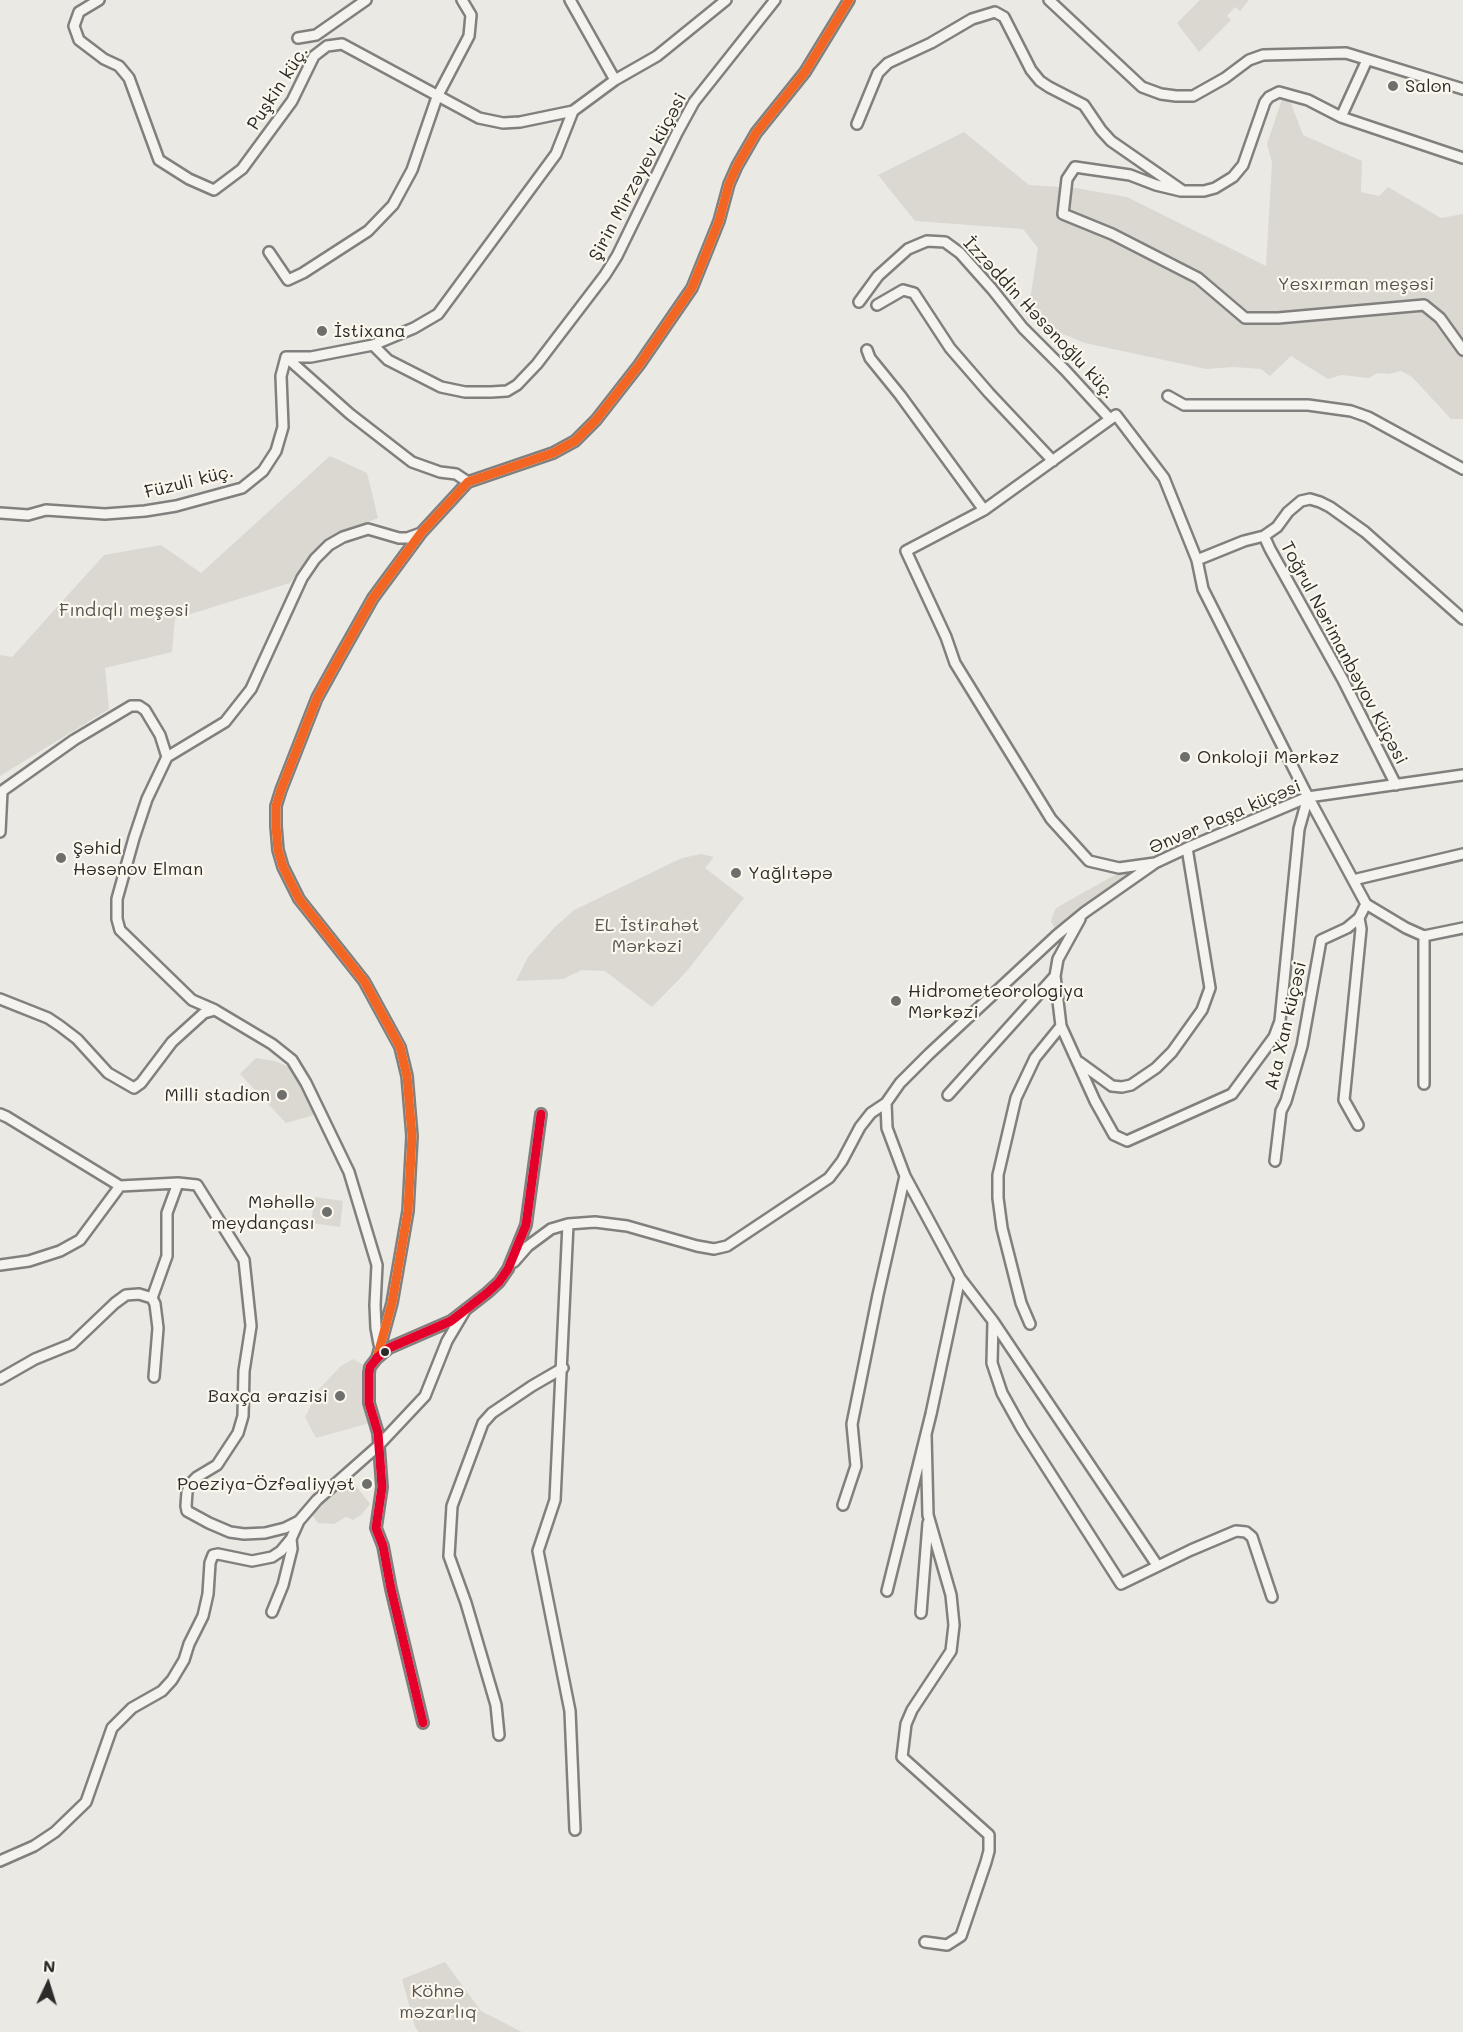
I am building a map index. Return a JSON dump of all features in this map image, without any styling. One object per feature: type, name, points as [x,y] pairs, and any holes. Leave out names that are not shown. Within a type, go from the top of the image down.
[{"type":"street","name":"Puşkin küç.","points":[[99,0],[79,12],[74,26],[79,40],[104,59],[119,66],[129,78],[159,160],[189,179],[214,190],[242,169],[292,101],[314,56],[327,46],[342,44],[479,118],[503,123],[520,122],[573,111]]},
{"type":"street","points":[[298,38],[316,35],[366,0]]},
{"type":"street","points":[[269,252],[288,280],[303,273],[368,231],[393,205],[412,170],[437,97],[469,36],[471,15],[462,0]]},
{"type":"street","points":[[570,0],[615,80]]},
{"type":"street","points":[[286,357],[311,357],[374,345],[414,328],[438,314],[556,154],[573,111],[615,80],[657,56],[726,0]]},
{"type":"street","name":"Şirin Mirzəyev küçəsi","points":[[374,345],[388,360],[441,387],[465,392],[491,392],[507,391],[517,385],[537,364],[605,275],[617,256],[694,102],[775,0]]},
{"type":"street","points":[[377,1358],[392,1303],[408,1211],[412,1136],[407,1076],[400,1047],[368,988],[350,962],[313,918],[283,867],[278,850],[276,806],[317,698],[373,598],[422,533],[468,482],[566,447],[596,420],[639,365],[692,288],[719,221],[729,184],[737,166],[756,134],[806,72],[849,0]]},
{"type":"street","points":[[1049,0],[1142,87],[1161,94],[1193,96],[1225,78],[1249,60],[1263,55],[1346,53],[1463,89]]},
{"type":"street","points":[[857,124],[878,73],[888,63],[931,43],[972,19],[995,12],[1004,17],[1031,70],[1040,81],[1084,105],[1111,141],[1183,191]]},
{"type":"street","points":[[1341,117],[1367,60]]},
{"type":"street","points":[[1463,158],[1341,117],[1308,100],[1279,92],[1265,102],[1243,165],[1233,177],[1215,188],[1204,192],[1183,191],[1156,185],[1130,175],[1075,167],[1067,179],[1063,214],[1112,234],[1198,278],[1245,318],[1278,318],[1424,305],[1440,318],[1463,350]]},
{"type":"street","name":"İzzəddin Həsənoğlu küç.","points":[[859,302],[878,276],[908,249],[927,241],[945,242],[960,253],[1023,328],[1110,419]]},
{"type":"street","points":[[877,305],[903,290],[914,293],[950,348],[1053,461]]},
{"type":"street","points":[[867,350],[870,358],[900,395],[984,510]]},
{"type":"street","points":[[286,357],[350,414],[412,462],[440,472],[456,474],[468,482]]},
{"type":"street","name":"Füzuli küç.","points":[[0,513],[28,515],[46,510],[105,514],[145,512],[242,488],[263,471],[276,451],[283,427],[281,375],[286,357]]},
{"type":"street","points":[[1168,396],[1184,405],[1308,405],[1351,411],[1368,417],[1463,469]]},
{"type":"street","points":[[1155,863],[1119,868],[1089,861],[1051,819],[955,663],[946,637],[906,551],[984,510],[1116,415],[1164,478],[1197,560],[1203,589],[1308,797],[1366,904],[1424,936],[1463,928]]},
{"type":"street","name":"Toğrul Nərimanbəyov Küçəsi","points":[[1197,560],[1244,541],[1264,536],[1277,527],[1288,512],[1301,501],[1320,501],[1365,532],[1463,619]]},
{"type":"street","points":[[380,1346],[375,1317],[377,1265],[349,1172],[311,1093],[292,1060],[272,1044],[216,1010],[192,1000],[120,930],[117,919],[117,899],[147,799],[167,757],[225,722],[250,689],[302,578],[315,559],[343,537],[368,529],[399,538],[422,533]]},
{"type":"street","name":"Toğrul Nərimanbəyov Küçəsi","points":[[1264,536],[1343,680],[1396,785]]},
{"type":"street","points":[[0,832],[2,791],[74,740],[131,706],[139,706],[146,710],[160,735],[167,757]]},
{"type":"street","name":"Ənvər Paşa küçəsi","points":[[568,1224],[595,1222],[627,1226],[697,1246],[714,1249],[727,1246],[829,1178],[871,1113],[886,1103],[900,1083],[929,1054],[1057,935],[1085,912],[1155,863],[1308,797],[1463,775]]},
{"type":"street","points":[[1085,912],[1058,959],[1055,976],[1061,1026],[1095,1101],[1114,1135],[1127,1141],[1232,1094],[1274,1037],[1280,1021],[1297,840],[1308,797]]},
{"type":"street","points":[[1077,1060],[1112,1086],[1131,1085],[1156,1068],[1172,1052],[1203,1010],[1210,988],[1187,848]]},
{"type":"street","points":[[1353,880],[1463,854]]},
{"type":"street","points":[[1358,1125],[1344,1100],[1361,929],[1359,918],[1366,904]]},
{"type":"street","name":"Ata Xan küçəsi","points":[[1275,1161],[1281,1111],[1302,1046],[1322,940],[1347,928],[1359,918]]},
{"type":"street","points":[[1424,936],[1424,1084]]},
{"type":"street","points":[[948,1095],[1055,976]]},
{"type":"street","points":[[0,999],[48,1018],[77,1039],[108,1073],[134,1088],[141,1083],[172,1042],[204,1013],[216,1010]]},
{"type":"street","points":[[1030,1324],[1021,1303],[1002,1228],[998,1175],[1016,1098],[1035,1058],[1061,1026]]},
{"type":"street","points":[[886,1103],[887,1128],[905,1176],[960,1278],[993,1321],[1157,1565]]},
{"type":"street","points":[[0,1114],[120,1186],[178,1183],[197,1185],[244,1260],[250,1326],[244,1371],[243,1416],[238,1433],[217,1465],[197,1476],[191,1483],[186,1500],[187,1511],[230,1532],[244,1534],[275,1530],[299,1521]]},
{"type":"street","points":[[508,1269],[526,1225],[541,1114]]},
{"type":"street","points":[[843,1505],[856,1466],[852,1424],[905,1176]]},
{"type":"street","points":[[154,1377],[158,1328],[152,1298],[166,1256],[166,1213],[178,1183]]},
{"type":"street","points":[[0,1265],[50,1255],[80,1240],[120,1186]]},
{"type":"street","points":[[423,1723],[383,1546],[376,1528],[382,1487],[378,1433],[369,1403],[370,1367],[389,1348],[423,1331],[451,1321],[488,1293],[528,1246],[550,1229],[568,1224],[555,1500],[538,1551],[570,1711],[575,1830]]},
{"type":"street","points":[[887,1591],[926,1435],[960,1278]]},
{"type":"street","points":[[0,1379],[35,1359],[72,1344],[114,1303],[126,1295],[139,1294],[152,1298]]},
{"type":"street","points":[[0,1861],[48,1837],[86,1802],[112,1728],[132,1708],[162,1691],[172,1680],[184,1660],[203,1616],[213,1555],[252,1561],[263,1560],[281,1551],[291,1539],[299,1521],[317,1500],[378,1446],[425,1396],[447,1341],[466,1309]]},
{"type":"street","points":[[993,1321],[992,1363],[1002,1394],[1121,1584],[1157,1565],[1236,1531],[1246,1532],[1252,1537],[1272,1597]]},
{"type":"street","points":[[499,1735],[496,1705],[449,1556],[452,1506],[483,1423],[492,1413],[563,1368]]},
{"type":"street","points":[[921,1613],[928,1515],[926,1435]]},
{"type":"street","points":[[925,1942],[947,1945],[961,1936],[989,1851],[989,1835],[902,1757],[906,1724],[912,1710],[951,1651],[954,1625],[951,1595],[928,1515]]},
{"type":"street","points":[[272,1612],[292,1550],[291,1539]]},
{"type":"shaded area","name":"Baxça ərazisi","points":[[353,1359],[367,1367],[364,1381],[365,1402],[370,1423],[316,1438],[305,1417],[319,1389],[341,1366]]},
{"type":"green space","points":[[1200,0],[1249,0],[1240,11],[1235,7],[1227,16],[1231,20],[1199,52],[1177,23]]},
{"type":"green space","name":"Yesxırman meşəsi","points":[[1283,96],[1289,98],[1303,135],[1362,161],[1361,192],[1379,196],[1388,187],[1441,218],[1463,214],[1463,419],[1451,419],[1412,377],[1401,371],[1389,374],[1377,373],[1369,378],[1341,375],[1328,379],[1291,356],[1270,376],[1261,369],[1233,367],[1206,369],[1085,343],[1027,319],[1038,248],[1023,229],[915,221],[878,175],[964,132],[1029,185],[1076,188],[1127,197],[1266,266],[1272,162],[1267,144]]},
{"type":"green space","name":"Fındıqlı meşəsi","points":[[330,456],[367,473],[378,518],[322,541],[290,583],[175,619],[172,652],[105,668],[109,709],[0,776],[0,655],[12,657],[104,555],[161,545],[201,573]]},
{"type":"green space","name":"EL İstirahət Mərkəzi","points":[[701,854],[714,857],[705,868],[744,898],[687,971],[652,1007],[605,971],[582,970],[563,979],[516,981],[528,957],[574,910],[682,858]]},
{"type":"green space","points":[[1141,869],[1070,916],[1057,931],[1055,929],[1051,922],[1056,908],[1120,872]]},
{"type":"green space","name":"Milli stadion","points":[[256,1058],[275,1061],[294,1069],[314,1115],[286,1123],[240,1074]]},
{"type":"green space","name":"Məhəllə meydançası","points":[[315,1197],[343,1201],[340,1227],[311,1223]]},
{"type":"green space","points":[[350,1478],[370,1504],[353,1520],[346,1517],[334,1524],[318,1523],[311,1514],[321,1501],[329,1498]]},
{"type":"green space","name":"Köhnə məzarlıq","points":[[445,1962],[481,2011],[522,2032],[419,2032],[415,2027],[402,1979]]},
{"type":"transit line","points":[[377,1358],[392,1303],[408,1211],[412,1136],[407,1076],[400,1047],[364,981],[299,899],[283,867],[278,850],[276,826],[276,806],[281,790],[317,698],[373,598],[421,533],[468,482],[553,453],[575,441],[596,420],[639,365],[692,288],[719,221],[729,184],[737,166],[756,133],[805,72],[849,0]]},
{"type":"transit line","points":[[423,1723],[383,1546],[376,1528],[382,1487],[378,1433],[369,1403],[370,1367],[389,1348],[451,1321],[487,1293],[508,1269],[526,1225],[541,1114]]},
{"type":"place","name":"Salon","points":[[1393,86]]},
{"type":"place","name":"İstixana","points":[[322,331]]},
{"type":"place","name":"Onkoloji Mərkəz","points":[[1185,757]]},
{"type":"place","name":"Şəhid Həsənov Elman","points":[[61,858]]},
{"type":"place","name":"Yağlıtəpə","points":[[736,873]]},
{"type":"place","name":"Hidrometeorologiya Mərkəzi","points":[[896,1001]]},
{"type":"place","name":"Milli stadion","points":[[282,1095]]},
{"type":"place","name":"Məhəllə meydançası","points":[[327,1212]]},
{"type":"place","name":"Baxça ərazisi","points":[[340,1396]]},
{"type":"place","name":"Poeziya-Özfəaliyyət","points":[[367,1484]]}]
